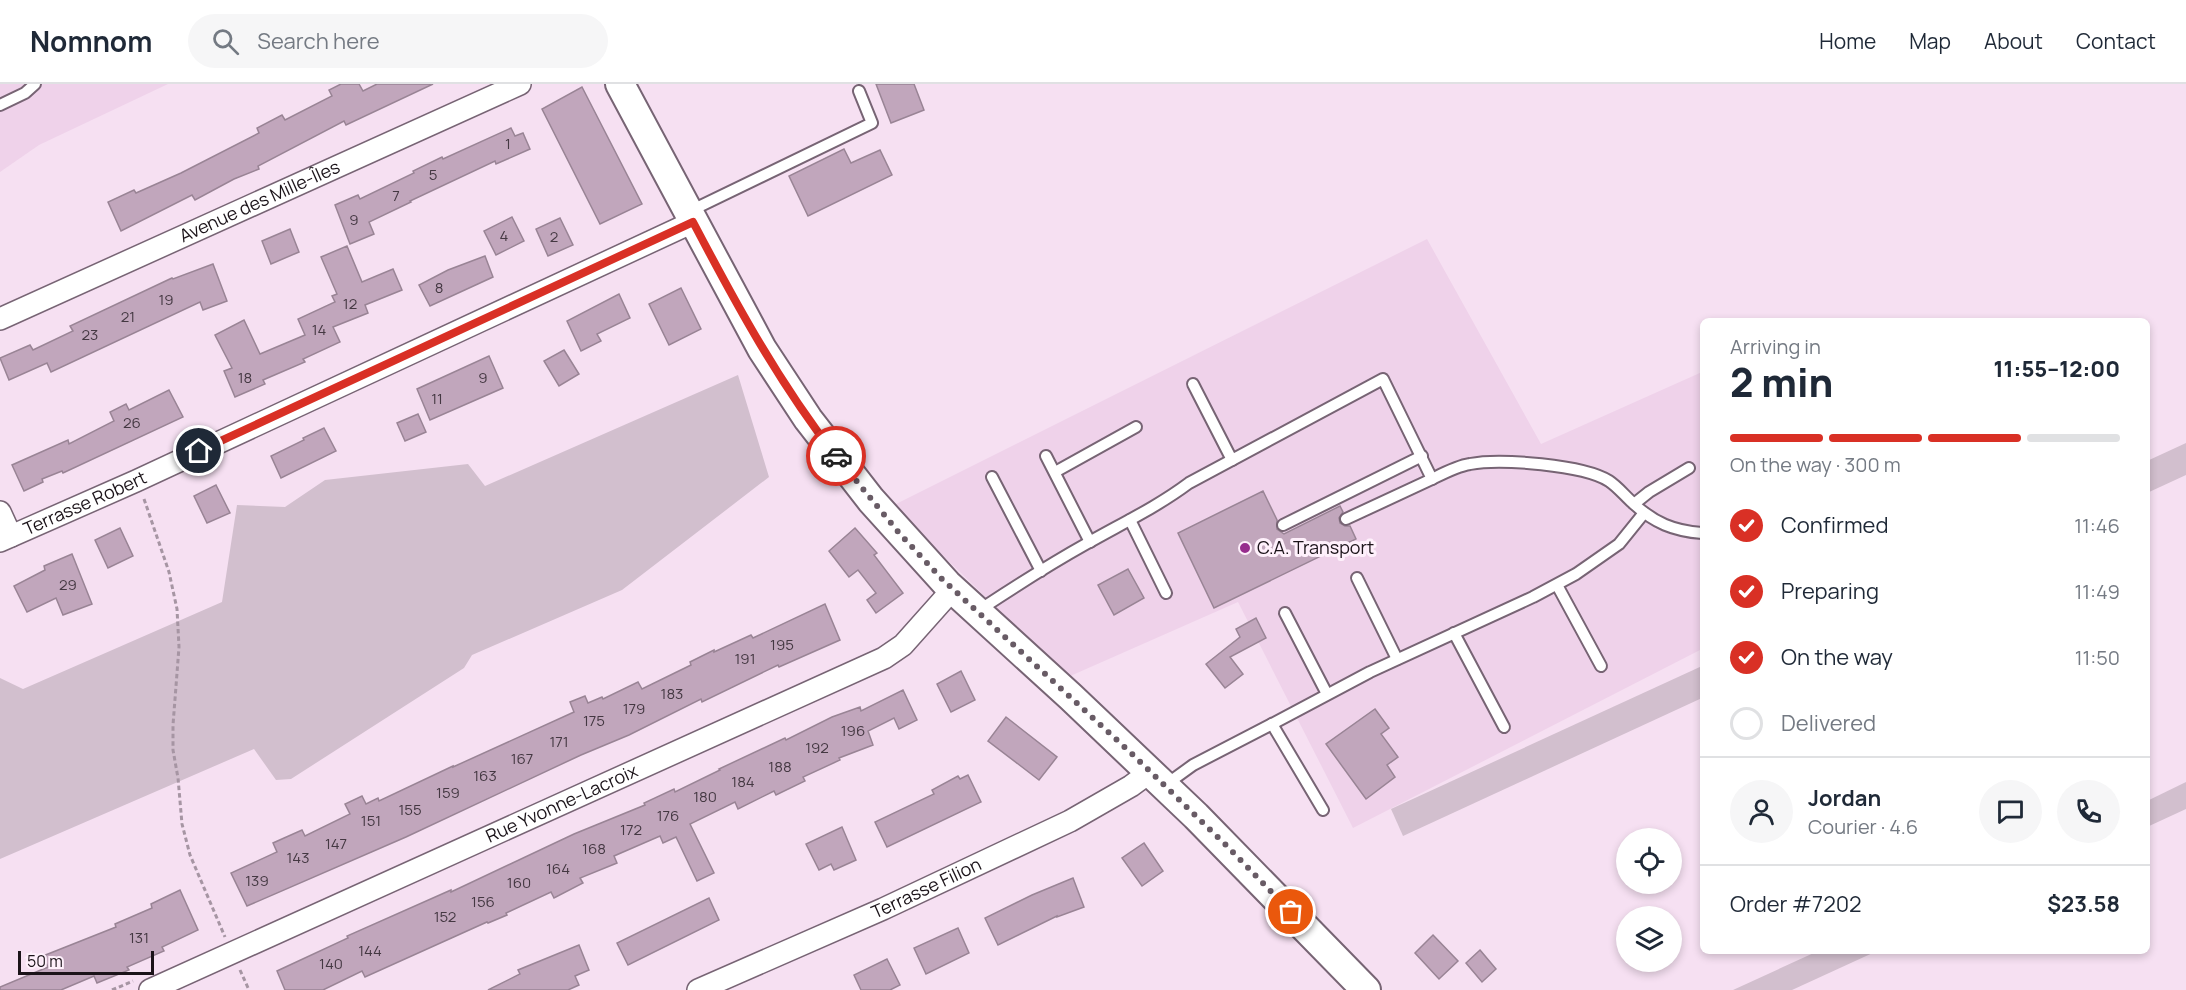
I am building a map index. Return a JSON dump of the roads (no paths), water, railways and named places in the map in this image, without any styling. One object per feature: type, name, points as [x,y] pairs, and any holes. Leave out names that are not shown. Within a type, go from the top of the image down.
[{"type":"main road","points":[[620,84],[752,331],[796,402],[871,500],[952,590],[1071,697],[1227,846],[1366,990]]},
{"type":"street","name":"Avenue des Mille-Îles","points":[[0,319],[520,84]]},
{"type":"street","name":"Terrasse Robert","points":[[5,538],[154,472],[691,217]]},
{"type":"street","points":[[0,512],[5,538]]},
{"type":"street","name":"Rue Yvonne-Lacroix","points":[[150,990],[884,658],[903,645],[952,590]]},
{"type":"street","name":"Terrasse Filion","points":[[698,990],[883,909],[1070,821],[1131,786],[1157,779]]},
{"type":"lane","points":[[1,103],[25,93],[35,84]]},
{"type":"lane","points":[[691,217],[872,123],[859,91]]},
{"type":"lane","points":[[979,614],[987,605],[1041,571],[1163,503],[1189,483],[1383,379],[1432,479]]},
{"type":"lane","points":[[1192,384],[1232,460]]},
{"type":"lane","points":[[1055,472],[1136,427]]},
{"type":"lane","points":[[1046,456],[1090,542]]},
{"type":"lane","points":[[1283,525],[1422,456]]},
{"type":"lane","points":[[1346,519],[1459,466],[1485,461],[1561,466],[1599,476],[1611,482],[1644,513],[1668,528],[1700,533]]},
{"type":"lane","points":[[1634,504],[1649,492],[1689,468]]},
{"type":"lane","points":[[992,477],[1041,571]]},
{"type":"lane","points":[[1157,779],[1193,765],[1397,659],[1557,585],[1608,554],[1627,537],[1644,513]]},
{"type":"lane","points":[[1130,520],[1166,593]]},
{"type":"lane","points":[[1357,578],[1397,659]]},
{"type":"lane","points":[[1557,585],[1602,666]]},
{"type":"lane","points":[[1285,613],[1327,694]]},
{"type":"lane","points":[[1454,633],[1504,727]]},
{"type":"lane","points":[[1272,724],[1323,810]]},
{"type":"place","name":"C.A. Transport","points":[[1245,548]]}]
